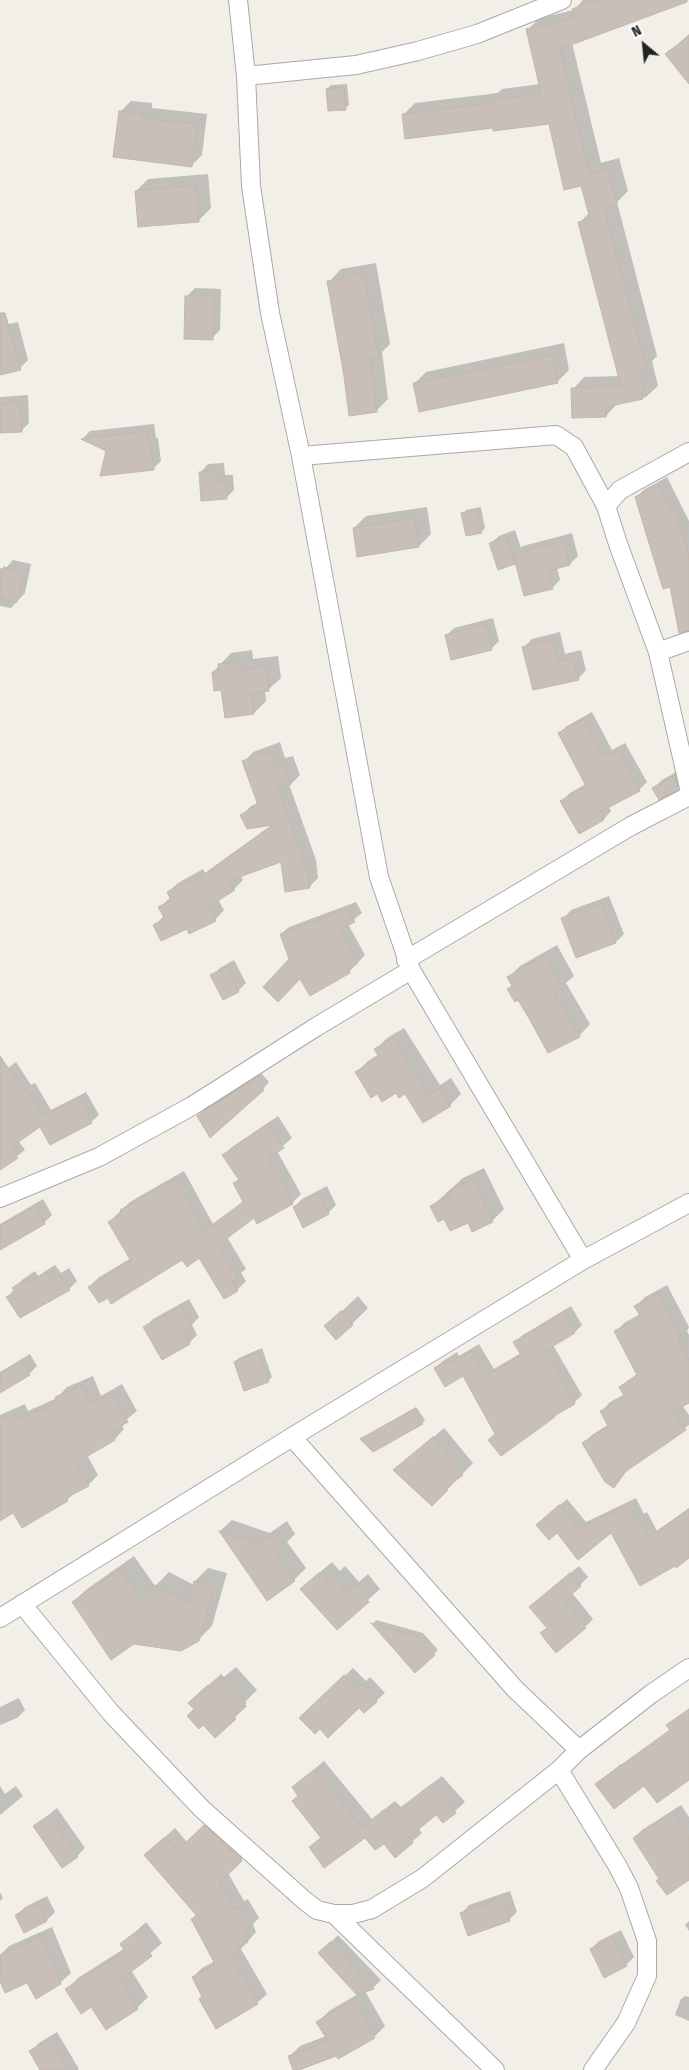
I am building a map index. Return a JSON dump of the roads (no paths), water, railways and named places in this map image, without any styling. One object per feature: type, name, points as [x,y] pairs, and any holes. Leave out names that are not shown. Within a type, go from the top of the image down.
[{"type":"street","points":[[238,0],[246,76],[250,186],[270,313],[302,456],[377,867],[408,965],[583,1260]]},
{"type":"street","points":[[246,76],[356,65],[418,51],[477,34],[562,0]]},
{"type":"street","points":[[302,456],[556,435],[574,447],[606,506],[658,652],[689,788]]},
{"type":"street","points":[[606,506],[620,490],[689,452]]},
{"type":"street","points":[[658,652],[689,641]]},
{"type":"street","points":[[0,1198],[99,1157],[192,1106],[316,1027],[408,965],[631,826],[689,796]]},
{"type":"street","points":[[0,1618],[583,1260],[689,1203]]},
{"type":"street","points":[[292,1437],[515,1689],[579,1750]]},
{"type":"street","points":[[22,1604],[111,1713],[202,1809],[304,1900],[317,1910],[334,1914],[353,1914],[372,1908],[423,1878],[559,1770],[579,1750],[651,1694],[689,1668]]},
{"type":"street","points":[[559,1770],[629,1888],[647,1941],[647,1976],[626,2022],[592,2070]]},
{"type":"street","points":[[334,1914],[495,2070]]}]
